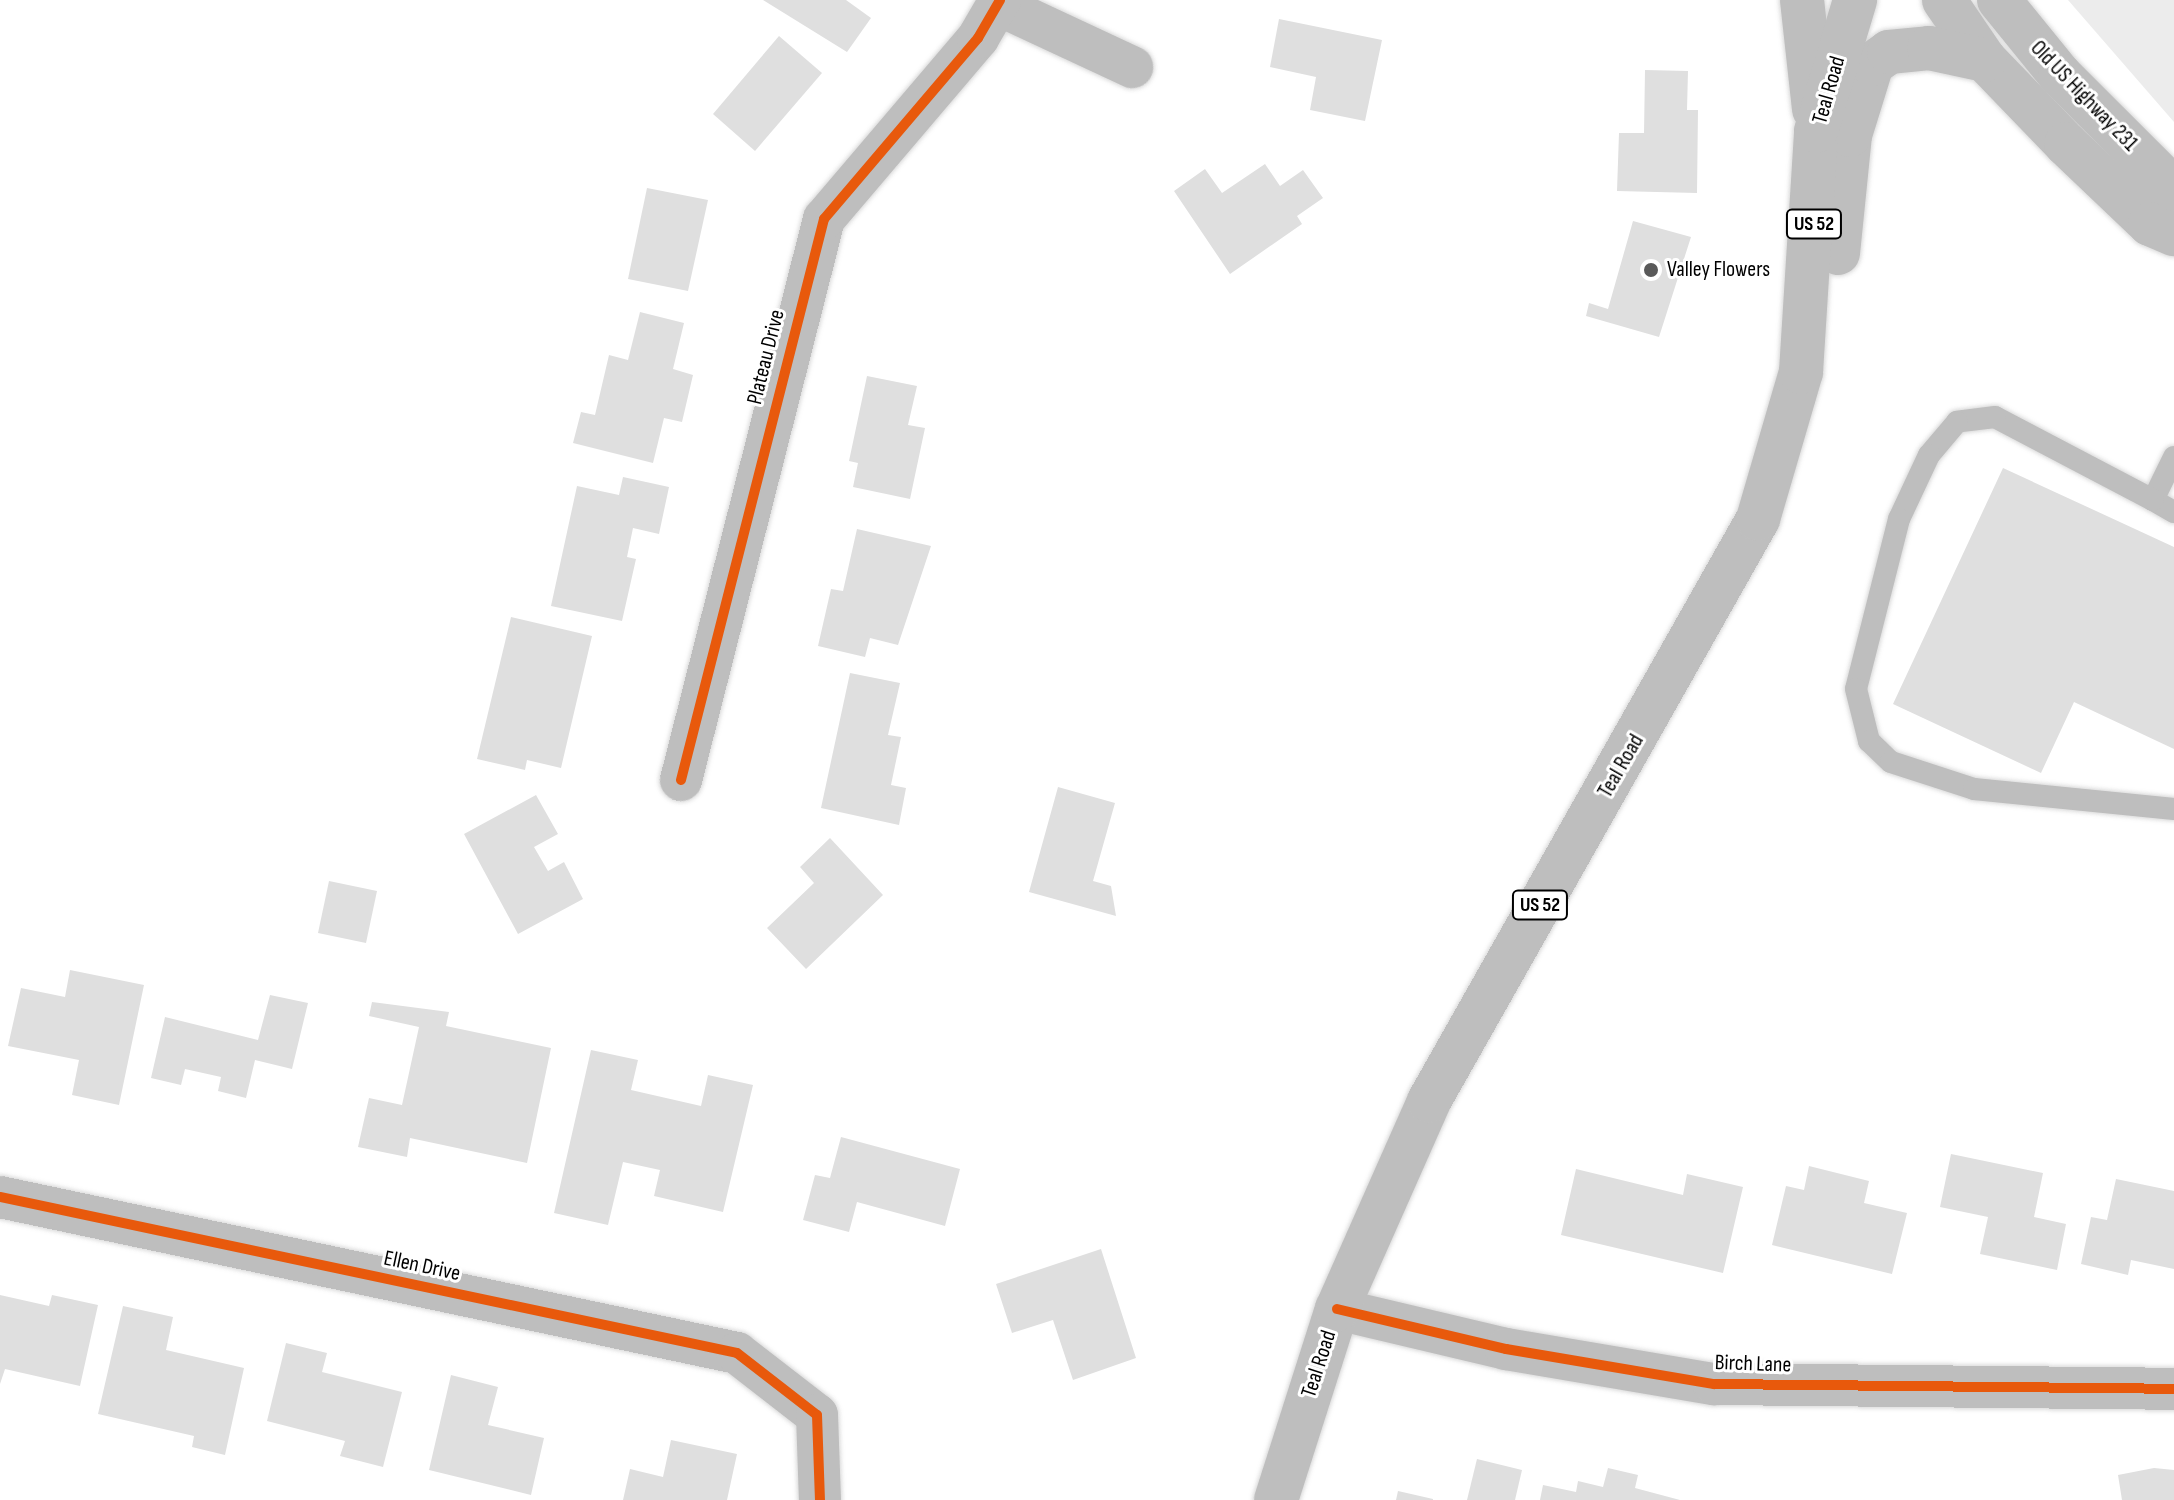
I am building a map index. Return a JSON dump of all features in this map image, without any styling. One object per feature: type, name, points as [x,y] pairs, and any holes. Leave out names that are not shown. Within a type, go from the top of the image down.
[{"type":"main road","name":"US 52","points":[[1802,0],[1816,131]]},
{"type":"main road","name":"Teal Road","points":[[1276,1500],[1337,1309],[1429,1101],[1733,574],[1777,467],[1807,316],[1816,131],[1855,0]]},
{"type":"main road","points":[[1944,0],[1985,60],[2150,224],[2174,234]]},
{"type":"main road","name":"Old US Highway 231","points":[[1999,0],[2060,75],[2174,189]]},
{"type":"main road","points":[[1807,316],[1839,250],[1850,135],[1872,64],[1889,52],[1929,48],[1985,60]]},
{"type":"street","points":[[1000,3],[1132,67]]},
{"type":"street","name":"Plateau Drive","points":[[681,780],[824,219],[1000,3]]},
{"type":"street","name":"Ellen Drive","points":[[0,1197],[737,1353],[817,1415],[820,1500]]},
{"type":"street","name":"Birch Lane","points":[[1337,1309],[1506,1349],[1714,1384],[2174,1389]]},
{"type":"lane","points":[[2174,512],[1995,417],[1957,422],[1929,455],[1899,519],[1856,689],[1869,741],[1891,762],[1974,789],[2174,809]]},
{"type":"lane","points":[[2153,500],[2174,457]]},
{"type":"shaded area","points":[[2068,0],[2174,0],[2174,122]]},
{"type":"building","points":[[763,0],[846,0],[871,18],[847,52]]},
{"type":"building","points":[[1279,19],[1382,40],[1365,121],[1310,110],[1316,77],[1270,67]]},
{"type":"building","points":[[779,36],[822,73],[755,151],[713,114]]},
{"type":"building","points":[[1645,70],[1688,71],[1687,110],[1698,110],[1697,193],[1617,191],[1619,133],[1644,133]]},
{"type":"building","points":[[1265,164],[1280,186],[1303,170],[1323,198],[1297,216],[1302,224],[1230,274],[1174,191],[1205,169],[1222,193]]},
{"type":"building","points":[[647,188],[708,200],[688,291],[628,279]]},
{"type":"building","name":"Valley Flowers","points":[[1633,221],[1691,237],[1659,337],[1586,316],[1589,303],[1608,309]]},
{"type":"building","points":[[640,312],[684,323],[673,369],[693,375],[682,422],[664,418],[653,463],[573,443],[581,412],[595,415],[609,355],[628,360]]},
{"type":"building","points":[[867,376],[917,386],[908,425],[925,428],[910,499],[853,487],[858,463],[849,461]]},
{"type":"building","points":[[2003,468],[2174,547],[2174,749],[2074,702],[2041,773],[1893,704]]},
{"type":"building","points":[[623,477],[669,487],[659,534],[633,528],[627,557],[636,559],[622,621],[551,606],[577,486],[619,495]]},
{"type":"building","points":[[857,529],[931,546],[898,645],[870,638],[865,657],[818,646],[831,589],[843,591]]},
{"type":"building","points":[[511,617],[592,636],[561,768],[527,760],[525,770],[477,759]]},
{"type":"building","points":[[850,673],[900,683],[888,735],[901,737],[891,785],[906,788],[899,825],[821,808]]},
{"type":"building","points":[[1058,787],[1115,803],[1093,881],[1111,886],[1116,916],[1029,892]]},
{"type":"building","points":[[536,795],[558,834],[534,847],[548,871],[564,862],[583,899],[518,934],[464,834]]},
{"type":"building","points":[[830,838],[883,895],[806,969],[767,928],[814,883],[800,867]]},
{"type":"building","points":[[329,881],[377,891],[366,943],[318,933]]},
{"type":"building","points":[[70,970],[144,985],[119,1105],[72,1095],[79,1060],[8,1046],[21,988],[65,997]]},
{"type":"building","points":[[270,995],[308,1003],[292,1069],[255,1060],[246,1098],[218,1091],[221,1077],[185,1069],[181,1085],[151,1078],[165,1017],[258,1040]]},
{"type":"building","points":[[372,1002],[449,1012],[446,1026],[551,1048],[527,1163],[410,1138],[407,1157],[358,1147],[369,1098],[402,1105],[419,1027],[369,1016]]},
{"type":"building","points":[[591,1050],[638,1060],[631,1090],[701,1106],[708,1075],[753,1085],[723,1212],[654,1196],[660,1170],[623,1162],[608,1225],[554,1213]]},
{"type":"building","points":[[841,1137],[960,1169],[945,1226],[857,1202],[849,1232],[803,1220],[815,1175],[830,1178]]},
{"type":"building","points":[[1951,1154],[2043,1173],[2034,1217],[2066,1224],[2057,1270],[1980,1254],[1988,1217],[1940,1207]]},
{"type":"building","points":[[1809,1166],[1869,1181],[1864,1203],[1907,1213],[1892,1274],[1772,1245],[1786,1186],[1804,1190]]},
{"type":"building","points":[[1576,1169],[1683,1195],[1687,1174],[1743,1187],[1723,1273],[1561,1235]]},
{"type":"building","points":[[2116,1179],[2174,1191],[2174,1269],[2131,1260],[2128,1275],[2081,1264],[2091,1217],[2107,1220]]},
{"type":"building","points":[[1101,1249],[1136,1358],[1073,1380],[1053,1320],[1012,1333],[996,1284]]},
{"type":"building","points":[[0,1295],[49,1306],[52,1295],[98,1305],[80,1386],[5,1369],[0,1384]]},
{"type":"building","points":[[123,1306],[173,1317],[166,1350],[244,1368],[225,1455],[192,1447],[194,1436],[98,1414]]},
{"type":"building","points":[[286,1343],[327,1353],[322,1372],[402,1392],[383,1467],[340,1456],[345,1441],[267,1421]]},
{"type":"building","points":[[451,1375],[498,1387],[488,1425],[544,1438],[531,1495],[429,1470]]},
{"type":"building","points":[[671,1440],[737,1454],[727,1500],[623,1500],[630,1469],[663,1477]]},
{"type":"building","points":[[1477,1459],[1522,1470],[1515,1500],[1467,1500]]},
{"type":"building","points":[[1608,1468],[1638,1475],[1635,1488],[1680,1500],[1540,1500],[1543,1485],[1576,1492],[1578,1481],[1603,1487]]},
{"type":"building","points":[[2154,1468],[2174,1470],[2174,1500],[2122,1500],[2118,1475]]},
{"type":"building","points":[[1398,1491],[1433,1499],[1433,1500],[1396,1500]]},
{"type":"cycle path","points":[[681,780],[824,219],[978,38],[1000,0]]},
{"type":"cycle path","points":[[0,1197],[737,1353],[817,1415],[820,1500]]},
{"type":"cycle path","points":[[1337,1309],[1506,1349],[1714,1384],[2174,1389]]},
{"type":"place","name":"Valley Flowers","points":[[1651,270]]}]
